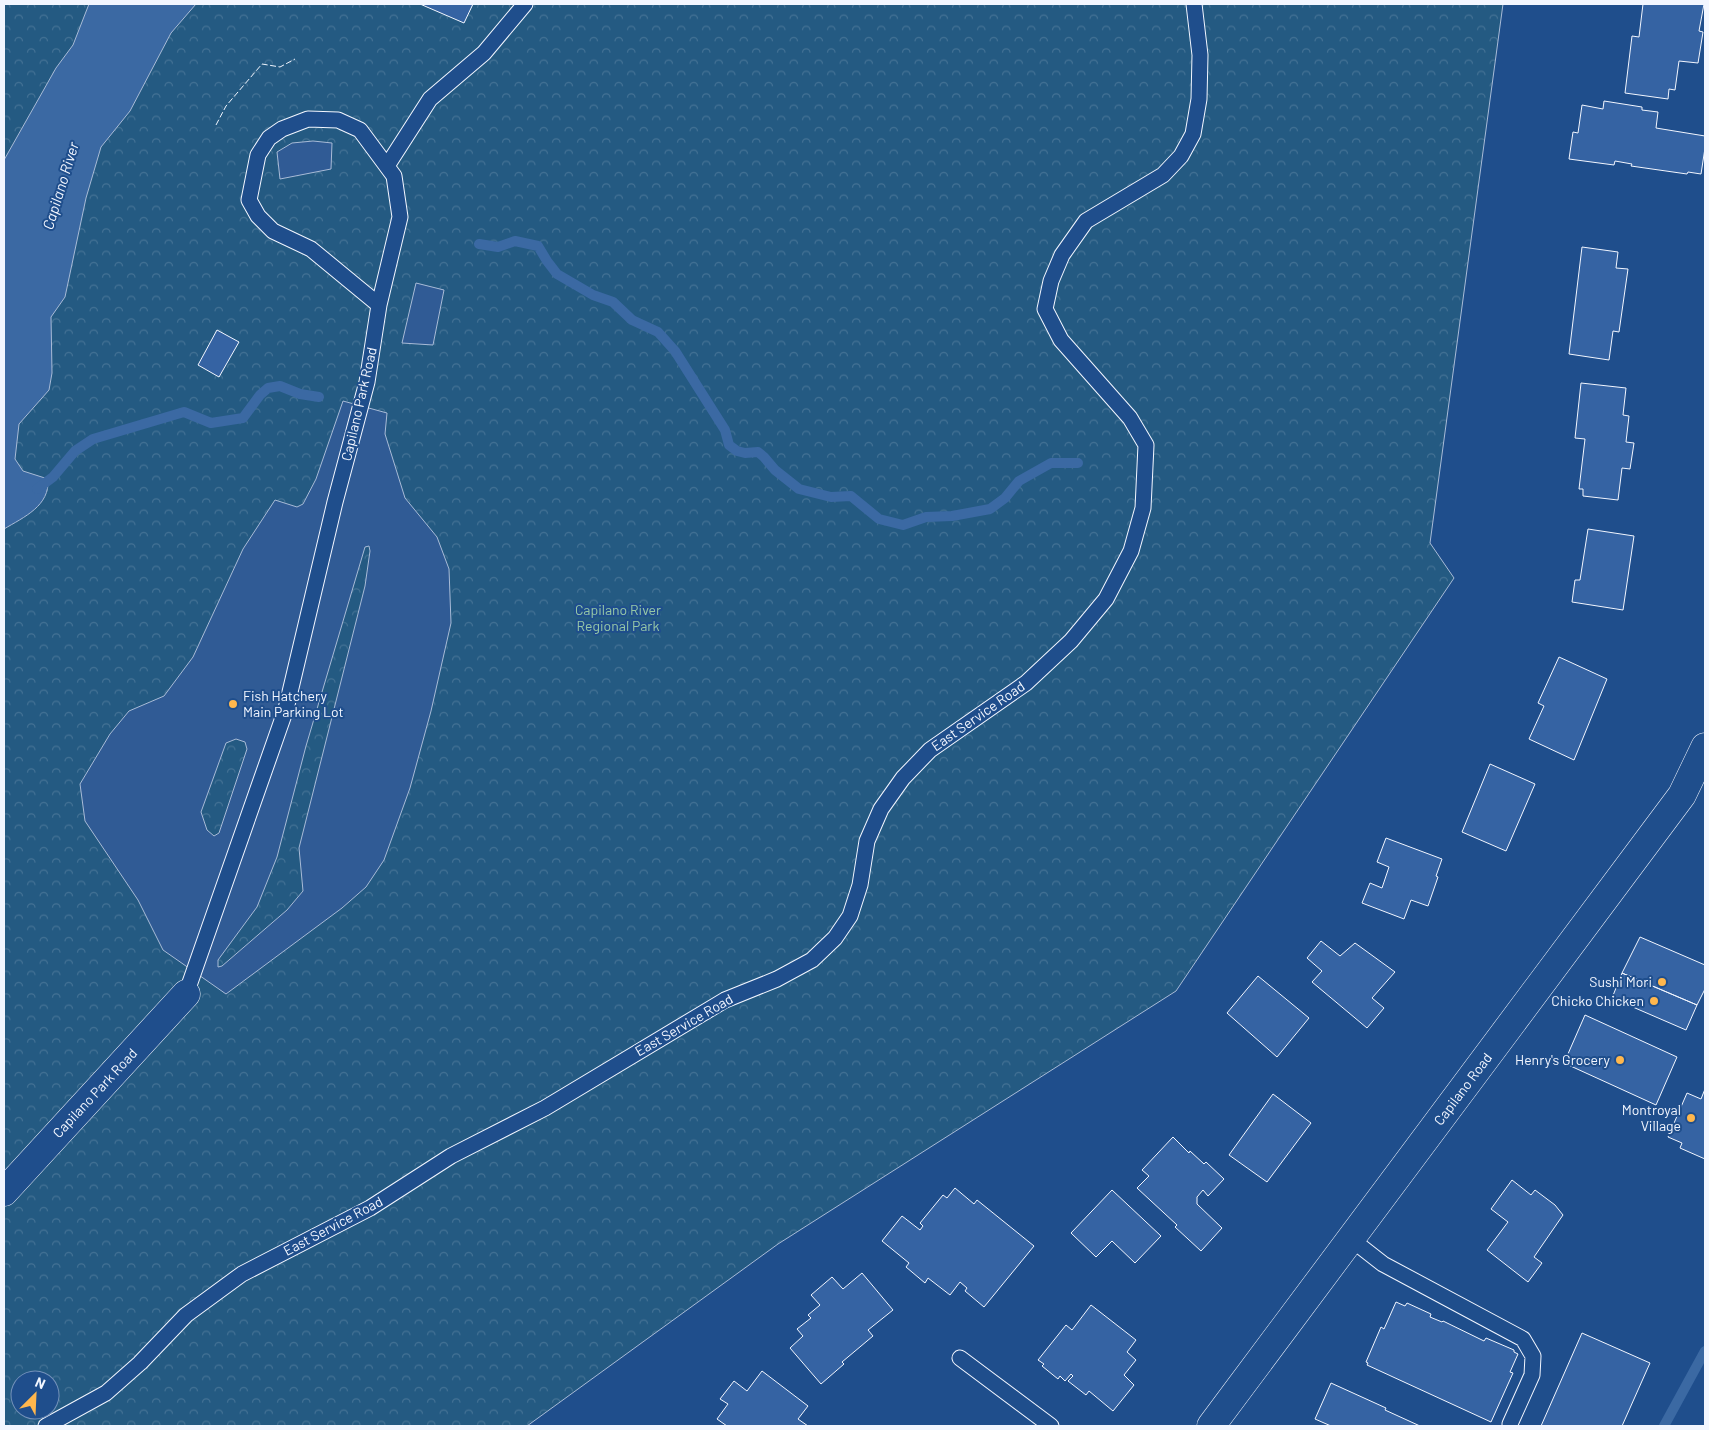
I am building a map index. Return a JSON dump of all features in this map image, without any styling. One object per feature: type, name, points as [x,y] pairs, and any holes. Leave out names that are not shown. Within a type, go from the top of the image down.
[{"type":"main road","name":"Capilano Road","points":[[1211,1426],[1682,795],[1705,747]]},
{"type":"main road","name":"Capilano Park Road","points":[[4,1192],[186,994]]},
{"type":"lane","points":[[387,166],[430,99],[484,53],[525,4]]},
{"type":"lane","name":"East Service Road","points":[[46,1426],[106,1393],[140,1363],[186,1315],[242,1274],[370,1208],[451,1156],[545,1108],[725,1000],[778,979],[812,960],[835,938],[850,916],[860,886],[867,841],[881,809],[903,778],[930,750],[1026,683],[1071,641],[1106,599],[1131,551],[1143,508],[1146,445],[1130,418],[1061,340],[1045,309],[1051,281],[1062,254],[1086,221],[1163,175],[1182,156],[1193,134],[1199,99],[1200,55],[1194,4]]},
{"type":"lane","name":"Capilano Park Road","points":[[186,994],[286,709],[335,502],[367,382],[379,305],[400,217],[394,176],[360,130],[338,120],[308,119],[282,129],[269,138],[258,155],[249,200],[258,216],[273,231],[311,249],[379,305]]},
{"type":"lane","points":[[1351,1239],[1383,1264],[1523,1339],[1533,1356],[1532,1375],[1510,1424]]},
{"type":"lane","points":[[960,1358],[1051,1426]]},
{"type":"green space","name":"Capilano River Regional Park","points":[[4,4],[1503,4],[1430,543],[1454,578],[1176,991],[778,1244],[527,1426],[4,1426]]},
{"type":"shaded area","points":[[313,141],[332,143],[331,169],[280,179],[277,152],[292,143]]},
{"type":"shaded area","points":[[416,283],[444,290],[433,345],[402,343]]},
{"type":"shaded area","name":"Fish Hatchery Main Parking Lot","points":[[343,401],[387,413],[385,434],[405,498],[437,537],[449,569],[451,623],[431,711],[410,788],[384,860],[366,887],[342,908],[226,994],[163,950],[138,900],[85,821],[80,784],[110,734],[129,711],[164,696],[193,657],[243,549],[275,500],[297,507],[303,504],[316,479]],"holes":[[[369,546],[365,586],[299,848],[303,891],[287,910],[222,966],[218,967],[218,960],[257,907],[277,857],[306,746],[365,547]],[[236,739],[245,742],[247,749],[219,833],[214,836],[207,830],[201,812],[226,743]]]},
{"type":"water","name":"Capilano River","points":[[89,4],[196,4],[171,33],[130,111],[101,147],[86,198],[65,297],[51,317],[52,373],[49,390],[19,424],[15,459],[23,471],[48,479],[48,488],[45,497],[34,510],[4,529],[4,160],[56,68],[73,45]]},
{"type":"building","points":[[420,4],[473,4],[464,23]]},
{"type":"building","points":[[1643,4],[1704,4],[1699,31],[1703,32],[1698,63],[1679,61],[1675,90],[1669,89],[1668,99],[1625,93],[1632,36],[1639,37]]},
{"type":"building","points":[[1604,101],[1642,107],[1642,110],[1658,112],[1656,128],[1705,136],[1701,174],[1688,172],[1687,174],[1631,166],[1632,164],[1615,161],[1614,165],[1569,159],[1573,132],[1578,133],[1582,105],[1603,109]]},
{"type":"building","points":[[1582,247],[1618,252],[1616,268],[1628,269],[1619,332],[1613,331],[1609,360],[1569,354]]},
{"type":"building","points":[[217,330],[239,342],[219,377],[198,365]]},
{"type":"building","points":[[1581,383],[1626,388],[1623,415],[1629,416],[1626,442],[1634,443],[1630,469],[1622,468],[1618,500],[1583,496],[1583,489],[1579,489],[1585,439],[1575,438]]},
{"type":"building","points":[[1588,529],[1634,536],[1623,610],[1572,602],[1575,580],[1580,580]]},
{"type":"building","points":[[1559,657],[1607,679],[1574,760],[1529,739],[1544,706],[1538,703]]},
{"type":"building","points":[[1490,764],[1535,784],[1506,851],[1462,832]]},
{"type":"building","points":[[1386,838],[1442,859],[1428,906],[1411,900],[1404,919],[1362,903],[1370,883],[1382,888],[1389,867],[1377,862]]},
{"type":"building","points":[[1640,937],[1705,965],[1705,989],[1697,1005],[1622,973]]},
{"type":"building","points":[[1321,941],[1340,956],[1355,943],[1395,972],[1372,998],[1384,1008],[1367,1028],[1312,982],[1322,971],[1307,958]]},
{"type":"building","name":"Chicko Chicken","points":[[1622,973],[1697,1005],[1686,1030],[1612,998]]},
{"type":"building","points":[[1258,976],[1309,1018],[1277,1057],[1227,1013]]},
{"type":"building","name":"Henry's Grocery","points":[[1585,1015],[1677,1057],[1656,1105],[1564,1063]]},
{"type":"building","name":"Montroyal Village","points":[[1705,1089],[1705,1159],[1680,1148],[1682,1143],[1668,1137],[1687,1093],[1701,1099]]},
{"type":"building","points":[[1273,1094],[1311,1123],[1267,1182],[1229,1155]]},
{"type":"building","points":[[1173,1137],[1189,1153],[1190,1151],[1204,1164],[1206,1162],[1224,1179],[1208,1196],[1203,1190],[1197,1197],[1197,1204],[1222,1228],[1201,1251],[1175,1227],[1177,1225],[1137,1188],[1149,1176],[1142,1170]]},
{"type":"building","points":[[1512,1180],[1531,1195],[1535,1190],[1555,1205],[1563,1215],[1534,1257],[1542,1263],[1528,1282],[1487,1250],[1508,1222],[1491,1209]]},
{"type":"building","points":[[955,1188],[974,1204],[977,1200],[1034,1246],[984,1307],[965,1291],[967,1288],[960,1282],[950,1295],[928,1278],[925,1283],[906,1267],[909,1263],[882,1241],[902,1216],[920,1230],[923,1226],[920,1223],[943,1195],[947,1198]]},
{"type":"building","points":[[1112,1190],[1161,1236],[1135,1263],[1112,1241],[1096,1257],[1071,1233]]},
{"type":"building","points":[[862,1273],[893,1310],[868,1330],[873,1336],[842,1362],[844,1364],[821,1384],[790,1348],[803,1336],[797,1329],[811,1318],[808,1315],[820,1305],[811,1295],[832,1277],[843,1289]]},
{"type":"building","points":[[1396,1302],[1405,1306],[1407,1303],[1431,1314],[1430,1317],[1443,1321],[1484,1341],[1486,1338],[1514,1350],[1518,1354],[1510,1372],[1513,1373],[1491,1422],[1367,1365],[1368,1363],[1366,1362],[1381,1327],[1384,1329]]},
{"type":"building","points":[[1091,1305],[1136,1340],[1127,1352],[1136,1360],[1124,1375],[1134,1385],[1113,1411],[1089,1391],[1086,1395],[1068,1381],[1073,1376],[1071,1374],[1065,1381],[1060,1376],[1058,1379],[1042,1366],[1044,1364],[1038,1360],[1066,1325],[1072,1330]]},
{"type":"building","points":[[1582,1333],[1650,1363],[1622,1426],[1541,1426]]},
{"type":"building","points":[[762,1371],[808,1406],[798,1419],[808,1426],[727,1426],[717,1419],[728,1404],[720,1399],[734,1381],[747,1391]]},
{"type":"building","points":[[1331,1383],[1420,1426],[1331,1426],[1315,1419]]},
{"type":"waterway","points":[[479,244],[498,247],[515,241],[538,246],[557,274],[593,295],[613,302],[632,320],[658,332],[675,351],[725,430],[729,445],[737,451],[745,453],[758,452],[775,470],[799,489],[831,497],[851,496],[879,519],[903,525],[926,517],[952,516],[990,509],[1005,498],[1019,481],[1051,463],[1078,463]]},
{"type":"waterway","points":[[37,489],[53,477],[75,451],[93,439],[184,412],[211,423],[243,418],[260,395],[268,388],[280,386],[300,394],[319,397]]},
{"type":"waterway","points":[[1664,1426],[1705,1351]]},
{"type":"fence","points":[[216,125],[226,106],[262,64],[280,67],[295,59]]},
{"type":"place","name":"Fish Hatchery Main Parking Lot","points":[[233,704]]},
{"type":"place","name":"Sushi Mori","points":[[1662,982]]},
{"type":"place","name":"Chicko Chicken","points":[[1654,1001]]},
{"type":"place","name":"Henry's Grocery","points":[[1620,1060]]},
{"type":"place","name":"Montroyal Village","points":[[1691,1118]]}]
